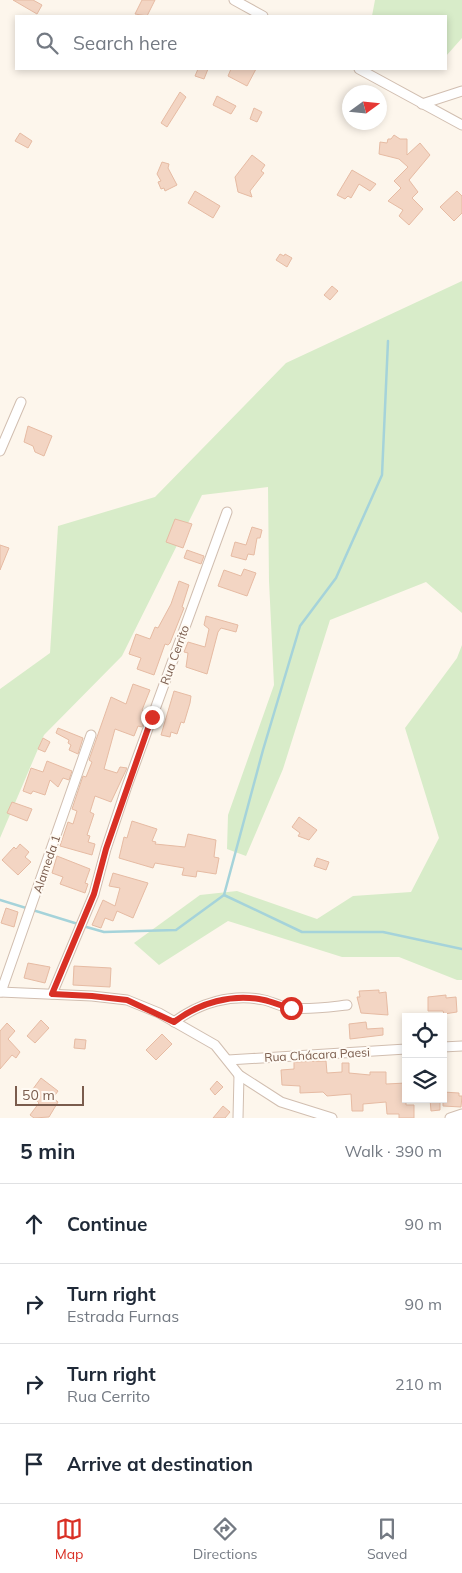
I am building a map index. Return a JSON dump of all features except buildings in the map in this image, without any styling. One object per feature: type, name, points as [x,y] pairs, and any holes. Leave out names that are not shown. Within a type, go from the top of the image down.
[{"type":"street","points":[[234,0],[261,15]]},
{"type":"street","points":[[361,70],[462,125]]},
{"type":"street","points":[[422,104],[462,91]]},
{"type":"street","points":[[0,451],[21,402]]},
{"type":"street","name":"Rua Cerrito","points":[[52,994],[94,894],[106,849],[127,786],[227,512]]},
{"type":"street","name":"Alameda 1","points":[[1,992],[91,735]]},
{"type":"street","points":[[1,992],[92,996],[127,1000],[174,1022],[214,1045],[239,1075],[281,1102],[332,1118]]},
{"type":"street","points":[[174,1022],[190,1010],[204,1004],[225,1000],[252,998],[291,1008],[347,1005]]},
{"type":"street","points":[[447,1047],[462,1046]]},
{"type":"street","name":"Rua Chácara Paesi","points":[[228,1060],[402,1049]]},
{"type":"street","points":[[238,1118],[239,1075]]},
{"type":"street","points":[[450,1118],[462,1114]]},
{"type":"green space","points":[[375,0],[462,0],[462,38],[447,55],[447,15],[372,15]]},
{"type":"green space","points":[[462,281],[462,613],[426,582],[330,620],[283,769],[246,856],[227,849],[228,815],[274,685],[269,581],[268,487],[202,495],[122,656],[44,735],[0,838],[0,689],[50,653],[58,526],[155,497],[286,363]]},
{"type":"green space","points":[[462,645],[462,980],[457,980],[399,957],[342,957],[228,921],[159,965],[134,943],[200,895],[237,891],[317,919],[353,896],[411,892],[439,838],[405,728],[457,658]]},
{"type":"waterway","points":[[224,895],[263,750],[300,626],[336,578],[382,475],[388,341]]},
{"type":"waterway","points":[[83,926],[104,932],[176,930],[224,895],[302,932],[383,932],[462,949]]},
{"type":"waterway","points":[[0,900],[78,924]]},
{"type":"route","points":[[152,717],[106,849],[94,894],[52,994],[127,1000],[159,1013],[174,1022],[190,1010],[204,1004],[225,1000],[252,998],[266,1000],[278,1006],[291,1008]]}]
